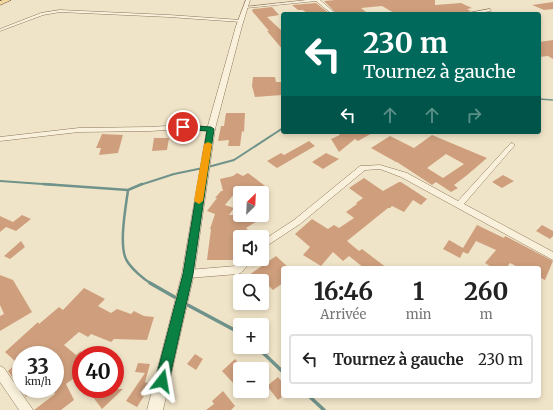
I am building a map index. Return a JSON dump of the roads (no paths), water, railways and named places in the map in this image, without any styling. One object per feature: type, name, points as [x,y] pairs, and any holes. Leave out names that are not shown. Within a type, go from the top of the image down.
[{"type":"main road","points":[[0,3],[8,0]]},
{"type":"street","points":[[155,410],[188,274],[211,129],[247,3],[317,0],[332,12]]},
{"type":"street","points":[[478,12],[490,10]]},
{"type":"street","points":[[0,30],[42,14],[60,11],[241,21]]},
{"type":"street","points":[[0,139],[79,130],[136,130],[183,127],[211,129]]},
{"type":"street","points":[[459,204],[512,145]]},
{"type":"street","points":[[269,241],[298,222],[363,168],[374,167],[387,169],[404,175],[553,256]]},
{"type":"street","points":[[188,274],[238,270],[242,266]]},
{"type":"street","points":[[0,372],[19,401],[27,410]]},
{"type":"waterway","points":[[541,99],[553,100]]},
{"type":"waterway","points":[[208,167],[234,160],[281,129]]},
{"type":"waterway","points":[[140,185],[174,174],[203,168]]},
{"type":"waterway","points":[[0,181],[57,185]]},
{"type":"waterway","points":[[43,184],[128,190]]},
{"type":"waterway","points":[[128,190],[142,184]]},
{"type":"waterway","points":[[128,190],[123,226],[124,255],[135,270],[152,284]]},
{"type":"waterway","points":[[150,283],[178,299]]},
{"type":"waterway","points":[[184,303],[233,329]]},
{"type":"waterway","points":[[264,354],[281,370]]},
{"type":"waterway","points":[[311,398],[324,410]]}]
